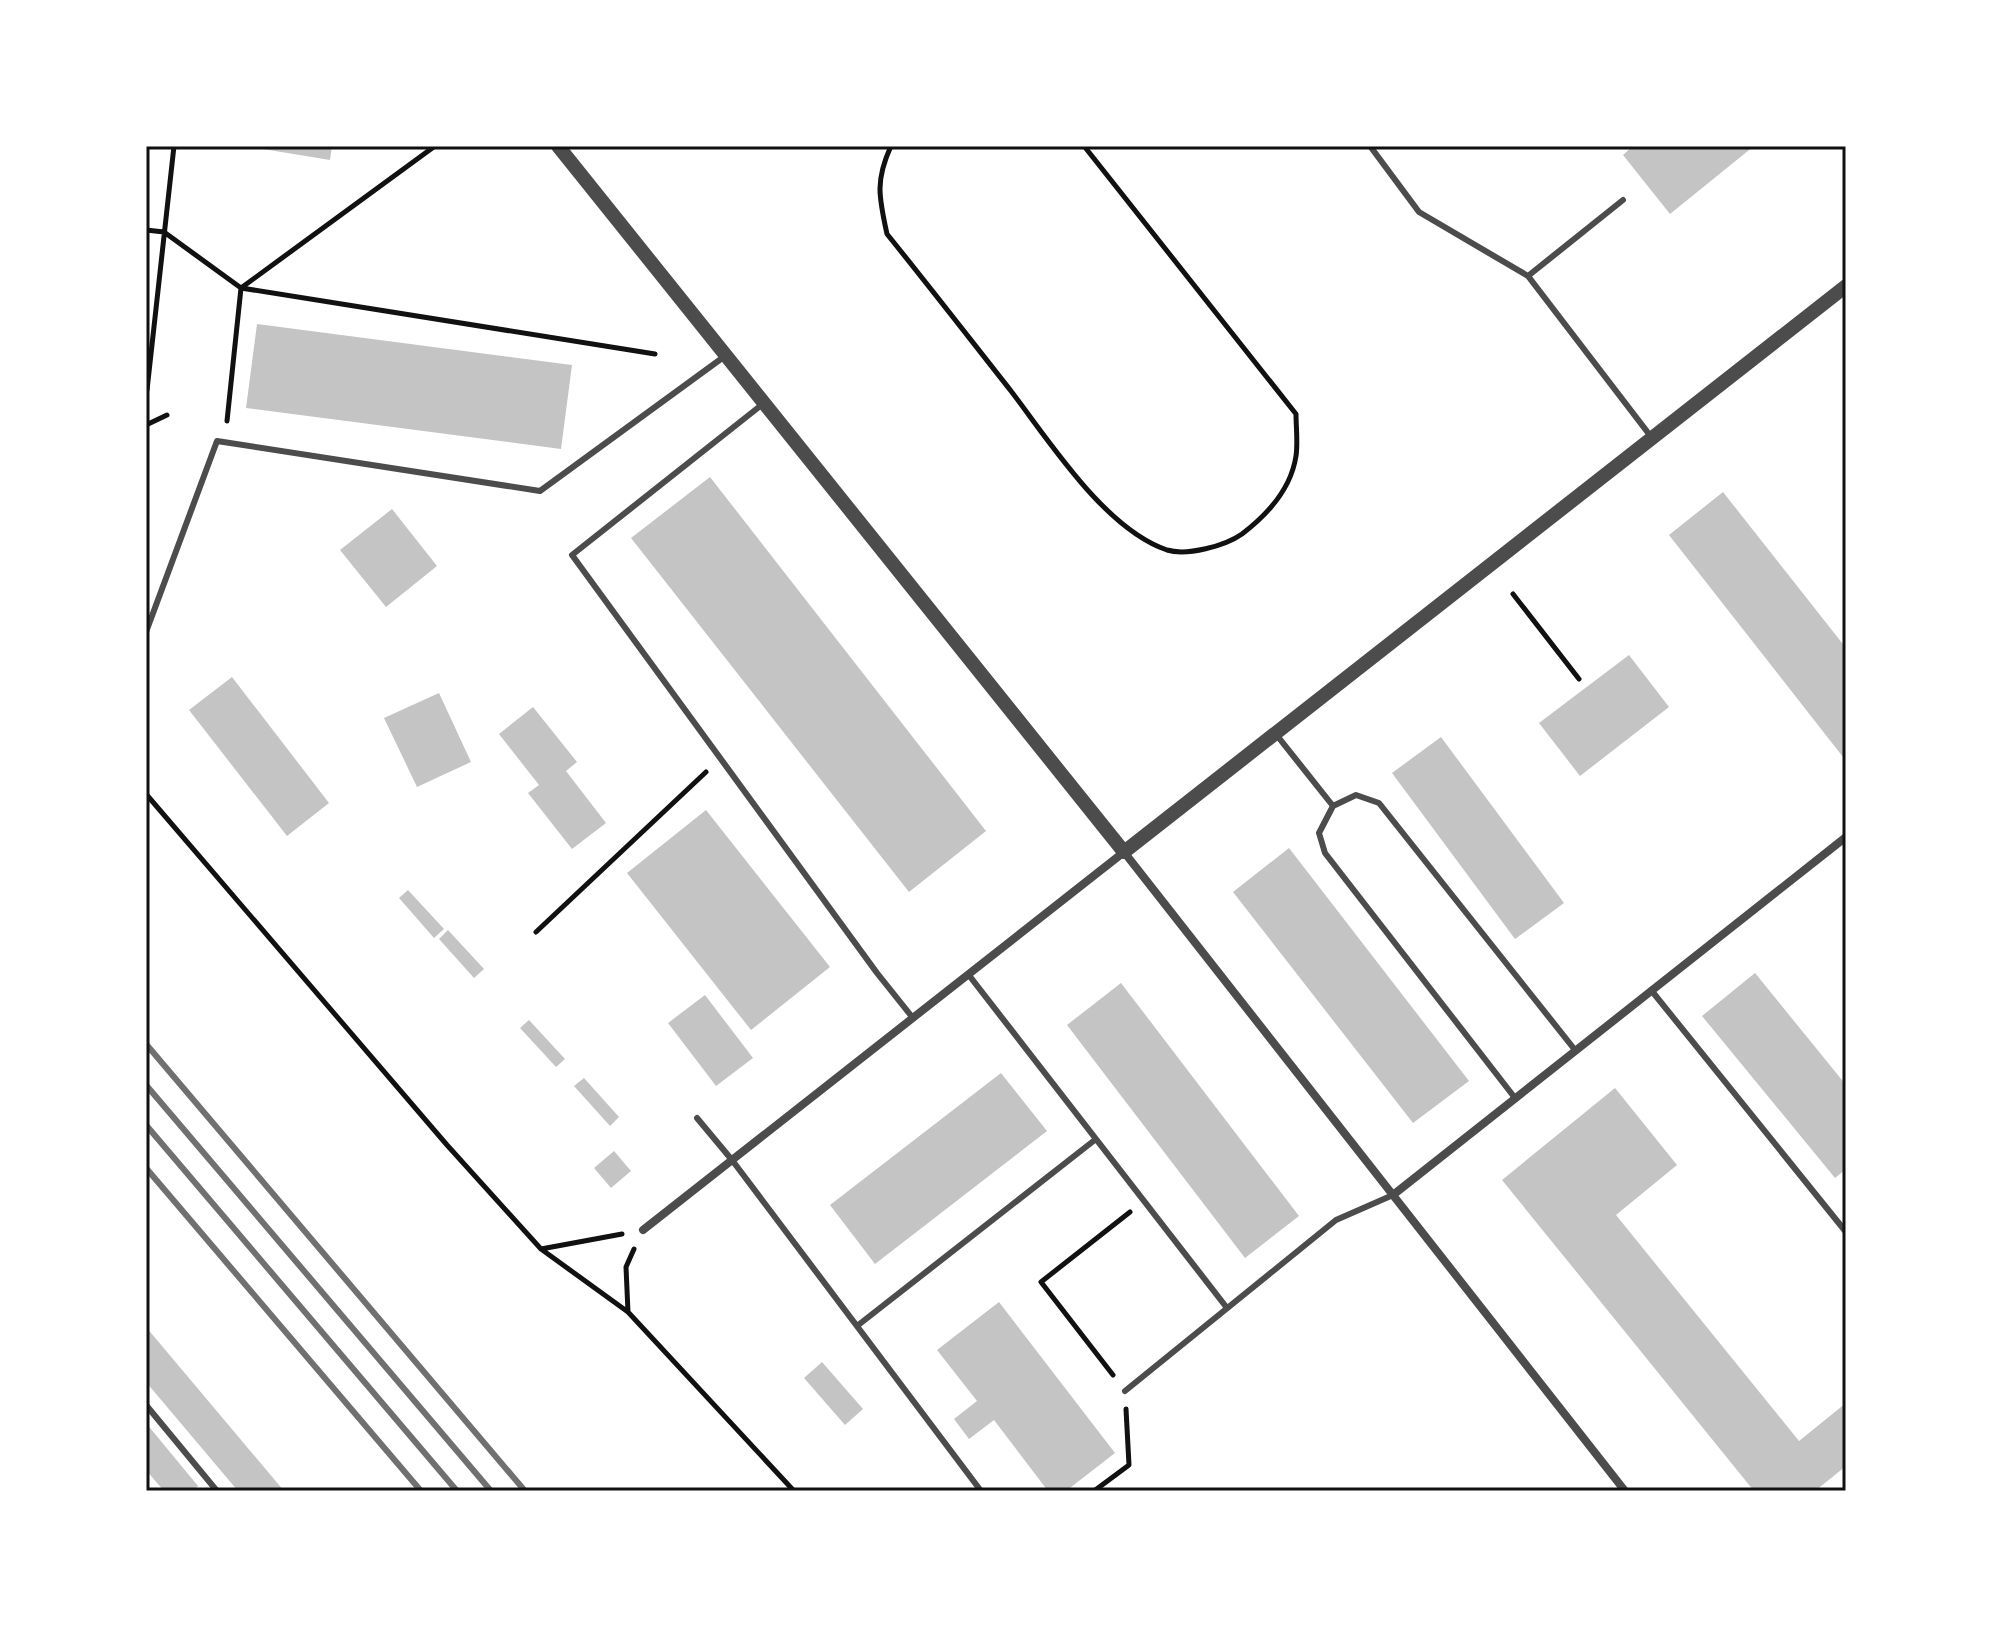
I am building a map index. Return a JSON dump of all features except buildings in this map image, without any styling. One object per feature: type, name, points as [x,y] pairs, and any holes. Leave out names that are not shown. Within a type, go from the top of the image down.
[{"type":"street","points":[[558,146],[1124,852],[1625,1491]]},
{"type":"street","points":[[643,1230],[1846,286]]},
{"type":"street","points":[[1393,1195],[1846,837]]},
{"type":"lane","points":[[1370,146],[1419,212],[1528,276],[1652,438]]},
{"type":"lane","points":[[1528,276],[1623,200]]},
{"type":"lane","points":[[146,632],[217,441],[540,491],[726,356]]},
{"type":"lane","points":[[764,403],[572,555],[913,1018]]},
{"type":"lane","points":[[1275,733],[1333,806]]},
{"type":"lane","points":[[1515,1098],[1325,853],[1319,833],[1333,806],[1356,795],[1379,803],[1575,1050]]},
{"type":"lane","points":[[968,974],[1227,1308]]},
{"type":"lane","points":[[1651,990],[1846,1232]]},
{"type":"lane","points":[[697,1118],[732,1160],[981,1491]]},
{"type":"lane","points":[[857,1326],[1096,1139]]},
{"type":"lane","points":[[1125,1391],[1336,1220],[1393,1195]]},
{"type":"lane","points":[[146,1405],[217,1491]]},
{"type":"path","points":[[147,390],[174,146]]},
{"type":"path","points":[[226,432],[241,288],[435,146]]},
{"type":"path","points":[[891,146],[881,169],[879,199],[887,234],[1078,477],[1117,520],[1141,538],[1170,551],[1205,550],[1237,537],[1263,518],[1284,490],[1296,456],[1296,414],[1084,146]]},
{"type":"path","points":[[146,230],[164,232],[241,288],[655,354]]},
{"type":"path","points":[[146,425],[167,415]]},
{"type":"path","points":[[1513,594],[1579,679]]},
{"type":"path","points":[[536,932],[722,757]]},
{"type":"path","points":[[146,794],[447,1145],[541,1249],[628,1312],[794,1491]]},
{"type":"path","points":[[1094,1491],[1129,1465],[1125,1391],[1041,1282],[1144,1201]]},
{"type":"path","points":[[541,1249],[643,1230]]},
{"type":"path","points":[[628,1312],[626,1267],[643,1230]]},
{"type":"railway","points":[[146,1044],[525,1491]]},
{"type":"railway","points":[[146,1085],[491,1491]]},
{"type":"railway","points":[[146,1125],[457,1491]]},
{"type":"railway","points":[[146,1168],[421,1491]]}]
